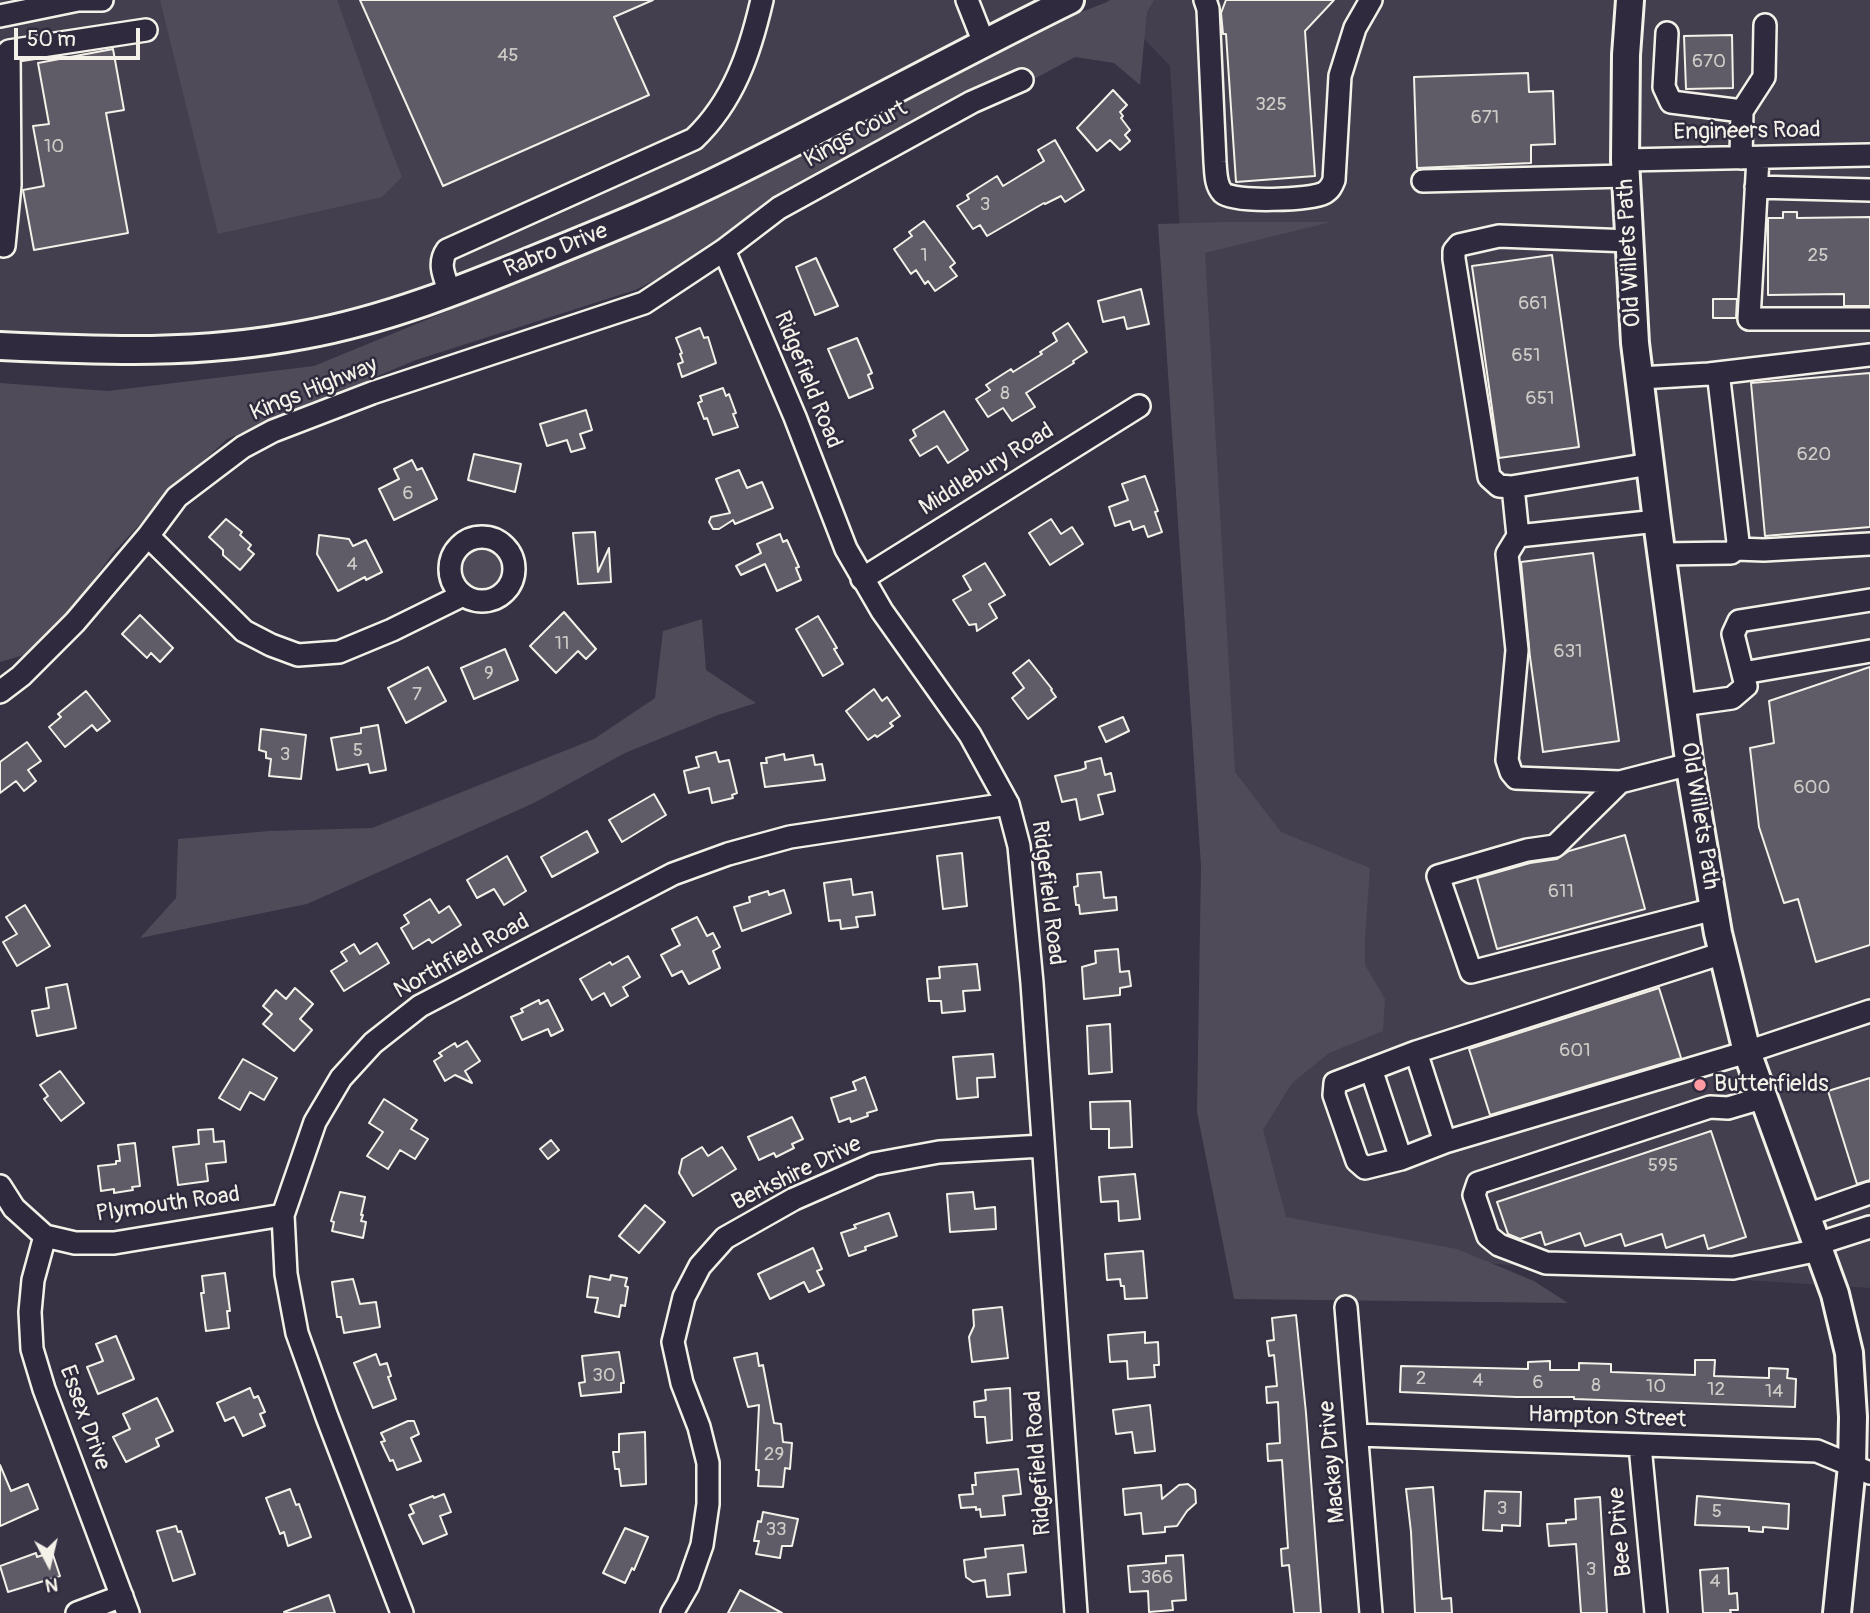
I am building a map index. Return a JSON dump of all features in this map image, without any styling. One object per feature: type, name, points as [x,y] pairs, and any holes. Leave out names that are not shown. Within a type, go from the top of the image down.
[{"type":"main road","name":"Rabro Drive","points":[[0,346],[149,351],[248,344],[306,335],[360,322],[450,292],[633,219],[732,174],[1070,0]]},
{"type":"main road","name":"Old Willets Path","points":[[1630,0],[1626,55],[1625,168],[1640,379],[1690,764],[1714,909],[1747,1052],[1835,1294],[1849,1353],[1853,1417],[1861,1469],[1836,1613]]},
{"type":"street","points":[[0,16],[78,0],[102,0]]},
{"type":"street","points":[[450,292],[441,270],[443,256],[447,250],[694,139],[710,123],[742,71],[762,0]]},
{"type":"street","points":[[967,0],[984,43]]},
{"type":"street","points":[[1205,0],[1208,9],[1218,185],[1225,195],[1240,199],[1310,197],[1331,187],[1334,180],[1340,76],[1355,28],[1371,0]]},
{"type":"street","points":[[1765,25],[1765,77],[1742,111],[1756,187],[1749,319],[1870,319]]},
{"type":"street","points":[[4,246],[5,76],[9,51],[146,30]]},
{"type":"street","points":[[1667,33],[1664,87],[1671,102],[1742,111]]},
{"type":"street","name":"Kings Court","points":[[724,250],[779,208],[972,102],[1022,80]]},
{"type":"street","points":[[1847,190],[1860,156]]},
{"type":"street","name":"Engineers Road","points":[[1423,181],[1750,158],[1860,156]]},
{"type":"street","points":[[1756,187],[1870,190]]},
{"type":"street","points":[[1630,241],[1499,236],[1459,245],[1454,251],[1489,477],[1499,486],[1513,487],[1650,464]]},
{"type":"street","name":"Kings Highway","points":[[0,692],[21,676],[75,622],[148,536],[177,497],[243,447],[273,431],[372,393],[644,303],[724,250]]},
{"type":"street","name":"Ridgefield Road","points":[[724,250],[795,416],[846,549],[882,611],[970,735],[1008,804],[1019,846],[1024,883],[1076,1613]]},
{"type":"street","points":[[1640,379],[1709,374],[1870,355]]},
{"type":"street","points":[[1661,554],[1731,553],[1738,542],[1719,380],[1715,375],[1709,374]]},
{"type":"street","name":"Middlebury Road","points":[[862,579],[1139,406]]},
{"type":"street","points":[[1513,487],[1517,536],[1507,554],[1517,650],[1507,761],[1511,772],[1516,778],[1620,782],[1690,764]]},
{"type":"street","points":[[1517,536],[1657,521]]},
{"type":"street","points":[[148,536],[244,631],[271,645],[298,654],[340,652],[463,595]]},
{"type":"street","points":[[1736,549],[1870,544]]},
{"type":"street","points":[[1682,705],[1732,698],[1746,686],[1733,634],[1739,621],[1870,600]]},
{"type":"street","points":[[1743,673],[1870,651]]},
{"type":"street","points":[[1620,782],[1555,846],[1527,850],[1438,876],[1471,972],[1714,909]]},
{"type":"street","name":"Northfield Road","points":[[402,1613],[297,1333],[286,1274],[283,1215],[315,1122],[341,1078],[373,1043],[420,1006],[673,874],[728,854],[790,837],[1008,804]]},
{"type":"street","points":[[1723,953],[1416,1052],[1335,1083],[1337,1106],[1357,1161],[1365,1168],[1401,1159],[1445,1142],[1747,1052],[1870,1012]]},
{"type":"street","points":[[1416,1052],[1445,1142]]},
{"type":"street","points":[[1371,1069],[1401,1159]]},
{"type":"street","points":[[1765,1097],[1728,1108],[1710,1107],[1478,1183],[1474,1195],[1488,1236],[1499,1245],[1546,1263],[1732,1268],[1818,1247],[1870,1227]]},
{"type":"street","name":"Berkshire Drive","points":[[672,1613],[688,1585],[702,1545],[708,1504],[708,1463],[699,1427],[682,1383],[673,1342],[684,1297],[700,1266],[725,1238],[794,1199],[874,1164],[939,1153],[1042,1146]]},
{"type":"street","points":[[0,1186],[14,1208],[45,1236]]},
{"type":"street","points":[[1807,1215],[1870,1193]]},
{"type":"street","name":"Plymouth Road","points":[[45,1236],[75,1243],[114,1242],[283,1215]]},
{"type":"street","name":"Essex Drive","points":[[45,1236],[33,1280],[30,1312],[32,1349],[44,1389],[125,1605]]},
{"type":"street","name":"Mackay Drive","points":[[1346,1307],[1371,1613]]},
{"type":"street","name":"Hampton Street","points":[[1358,1434],[1817,1451],[1861,1469]]},
{"type":"street","name":"Bee Drive","points":[[1640,1446],[1656,1613]]},
{"type":"street","points":[[77,1613],[125,1605]]},
{"type":"shaded area","points":[[0,0],[1050,0],[645,200],[370,307],[208,339],[0,335]]},
{"type":"shaded area","points":[[160,0],[337,0],[402,177],[382,197],[218,234]]},
{"type":"shaded area","points":[[1107,0],[1870,0],[1870,1288],[1241,1248],[1170,66]]},
{"type":"shaded area","points":[[1112,0],[1154,0],[1147,12],[1140,85],[1114,63],[1075,57],[742,236],[635,290],[416,360],[227,439],[170,492],[113,553],[66,619],[31,653],[0,662],[0,383],[108,391],[314,366],[667,221],[1079,13]]},
{"type":"shaded area","points":[[1331,222],[1205,253],[1235,772],[1281,832],[1370,868],[1365,965],[1385,999],[1383,1031],[1329,1053],[1292,1083],[1263,1130],[1286,1217],[1457,1249],[1534,1281],[1568,1303],[1234,1299],[1197,1112],[1201,866],[1158,224]]},
{"type":"shaded area","points":[[482,541],[501,549],[509,568],[501,587],[482,595],[463,587],[455,568],[463,549]]},
{"type":"shaded area","points":[[702,619],[706,670],[756,703],[718,715],[625,753],[534,803],[307,904],[140,938],[176,898],[178,839],[269,831],[372,828],[594,739],[655,698],[663,631]]},
{"type":"building","points":[[360,0],[653,0],[614,17],[649,95],[443,186]]},
{"type":"building","points":[[1226,0],[1334,0],[1305,31],[1315,176],[1236,182],[1226,34],[1223,34],[1221,13]]},
{"type":"building","points":[[1732,35],[1733,88],[1686,89],[1684,36]]},
{"type":"building","points":[[113,49],[124,110],[106,113],[128,233],[34,250],[23,190],[44,186],[33,126],[49,124],[38,63]]},
{"type":"building","points":[[1528,73],[1529,92],[1553,91],[1555,144],[1531,145],[1531,163],[1417,168],[1414,77]]},
{"type":"building","points":[[1113,90],[1127,105],[1120,112],[1130,130],[1125,135],[1130,141],[1120,150],[1110,140],[1097,151],[1077,128]]},
{"type":"building","points":[[1055,140],[1084,190],[1065,202],[1061,196],[1044,203],[987,236],[980,225],[973,229],[957,206],[969,199],[967,195],[997,176],[1003,186],[1044,161],[1038,150]]},
{"type":"building","points":[[1783,212],[1797,212],[1797,218],[1870,217],[1870,306],[1844,306],[1844,294],[1768,295],[1768,218],[1783,218]]},
{"type":"building","points":[[924,221],[955,263],[950,267],[957,276],[935,291],[928,281],[925,284],[916,270],[911,274],[894,249],[912,236],[909,232]]},
{"type":"building","points":[[1552,255],[1579,447],[1499,458],[1472,266]]},
{"type":"building","points":[[816,258],[838,306],[815,315],[796,267]]},
{"type":"building","points":[[1141,289],[1149,324],[1127,329],[1124,317],[1103,322],[1098,301]]},
{"type":"building","points":[[1713,299],[1737,299],[1736,318],[1713,318]]},
{"type":"building","points":[[1068,323],[1087,352],[1026,393],[1035,407],[1012,421],[1003,408],[988,417],[976,399],[990,390],[986,385],[1042,354],[1040,352],[1057,341],[1053,333]]},
{"type":"building","points":[[700,328],[704,338],[708,337],[716,363],[682,377],[678,364],[683,362],[682,353],[676,338]]},
{"type":"building","points":[[857,338],[872,373],[868,375],[873,388],[849,398],[828,349]]},
{"type":"building","points":[[1870,373],[1870,527],[1765,536],[1751,383]]},
{"type":"building","points":[[723,388],[726,396],[729,394],[738,427],[713,435],[698,403],[702,401],[700,396]]},
{"type":"building","points":[[586,410],[592,430],[580,434],[585,448],[571,452],[567,440],[547,446],[540,424]]},
{"type":"building","points":[[944,411],[968,450],[948,463],[937,446],[920,456],[910,440],[916,436],[913,430]]},
{"type":"building","points":[[474,454],[521,464],[515,492],[468,480]]},
{"type":"building","points":[[412,460],[417,470],[422,468],[437,499],[394,520],[379,489],[399,479],[394,469]]},
{"type":"building","points":[[739,470],[747,488],[762,482],[773,508],[735,524],[733,520],[719,529],[713,529],[709,522],[711,517],[730,513],[716,479]]},
{"type":"building","points":[[1145,476],[1158,511],[1155,512],[1162,532],[1148,537],[1144,526],[1133,530],[1130,521],[1115,526],[1109,507],[1128,500],[1122,484]]},
{"type":"building","points":[[226,519],[242,532],[240,535],[251,545],[248,549],[254,554],[240,570],[223,555],[223,550],[209,537]]},
{"type":"building","points":[[1051,519],[1061,534],[1072,527],[1083,544],[1050,565],[1029,533]]},
{"type":"building","points":[[595,532],[598,572],[609,548],[611,582],[578,584],[573,533]]},
{"type":"building","points":[[780,534],[783,542],[787,540],[799,567],[796,568],[801,580],[777,591],[765,564],[741,575],[736,566],[761,553],[757,544]]},
{"type":"building","points":[[319,535],[349,539],[353,546],[366,540],[382,572],[366,580],[365,577],[338,591],[317,554]]},
{"type":"building","points":[[1593,553],[1619,741],[1543,752],[1521,562]]},
{"type":"building","points":[[985,563],[1005,595],[989,604],[997,618],[977,631],[976,624],[969,625],[953,600],[971,590],[963,576]]},
{"type":"building","points":[[564,612],[596,649],[586,659],[578,651],[556,673],[530,646]]},
{"type":"building","points":[[140,615],[173,648],[160,662],[151,653],[147,658],[122,634]]},
{"type":"building","points":[[818,616],[843,664],[823,676],[796,629]]},
{"type":"building","points":[[505,649],[518,680],[474,699],[461,668]]},
{"type":"building","points":[[1029,660],[1056,697],[1028,719],[1012,698],[1024,688],[1013,673]]},
{"type":"building","points":[[428,667],[446,701],[406,723],[388,688]]},
{"type":"building","points":[[1870,667],[1870,945],[1816,962],[1798,899],[1784,903],[1759,827],[1750,748],[1774,743],[1769,701]]},
{"type":"building","points":[[874,689],[882,701],[887,697],[900,716],[890,723],[893,726],[868,740],[846,711]]},
{"type":"building","points":[[86,691],[110,721],[97,731],[92,725],[65,747],[49,727],[61,717],[58,714]]},
{"type":"building","points":[[1123,717],[1129,731],[1106,742],[1099,727]]},
{"type":"building","points":[[378,725],[386,770],[370,773],[368,764],[337,770],[331,738],[361,733],[361,728]]},
{"type":"building","points":[[261,729],[306,735],[301,779],[269,776],[271,759],[266,758],[266,752],[259,750]]},
{"type":"building","points":[[27,742],[41,761],[28,770],[36,781],[24,791],[16,781],[0,793],[0,762]]},
{"type":"building","points":[[716,752],[719,762],[729,760],[737,793],[732,795],[733,798],[712,803],[709,788],[689,793],[684,771],[699,767],[696,757]]},
{"type":"building","points":[[784,754],[785,760],[813,755],[815,765],[822,764],[825,780],[765,787],[761,763],[767,763],[766,758]]},
{"type":"building","points":[[1101,758],[1105,775],[1111,773],[1115,791],[1098,795],[1103,814],[1080,820],[1076,799],[1062,802],[1055,776],[1081,770],[1086,768],[1085,762]]},
{"type":"building","points":[[654,794],[666,815],[622,842],[609,820]]},
{"type":"building","points":[[587,831],[598,852],[552,877],[541,857]]},
{"type":"building","points":[[1625,835],[1645,909],[1497,949],[1477,878],[1530,863],[1557,859],[1569,851]]},
{"type":"building","points":[[962,853],[967,906],[943,909],[937,856]]},
{"type":"building","points":[[507,856],[526,891],[504,905],[494,889],[477,898],[467,880]]},
{"type":"building","points":[[1101,872],[1104,898],[1116,897],[1117,910],[1080,914],[1074,887],[1078,886],[1077,874]]},
{"type":"building","points":[[851,879],[853,895],[872,892],[875,915],[856,917],[858,927],[841,929],[840,920],[829,921],[824,883]]},
{"type":"building","points":[[784,890],[791,913],[742,931],[734,907],[750,902],[749,897],[768,891],[769,895]]},
{"type":"building","points":[[430,899],[439,913],[449,906],[461,925],[432,943],[429,939],[413,949],[401,928],[409,923],[404,915]]},
{"type":"building","points":[[25,905],[50,946],[17,966],[3,942],[17,934],[6,917]]},
{"type":"building","points":[[697,917],[707,936],[713,933],[720,947],[713,951],[720,968],[689,984],[682,971],[672,976],[661,955],[680,945],[672,929]]},
{"type":"building","points":[[377,943],[389,963],[344,991],[331,971],[347,961],[341,952],[354,944],[360,954]]},
{"type":"building","points":[[1118,949],[1120,972],[1129,971],[1131,986],[1120,988],[1120,995],[1084,999],[1082,967],[1096,963],[1095,951]]},
{"type":"building","points":[[628,956],[640,977],[623,987],[628,996],[611,1006],[604,993],[592,1000],[580,979],[610,962],[612,965]]},
{"type":"building","points":[[977,964],[980,990],[963,991],[965,1011],[942,1013],[941,1001],[929,1001],[927,979],[940,978],[939,967]]},
{"type":"building","points":[[67,984],[76,1028],[37,1036],[32,1011],[49,1008],[46,988]]},
{"type":"building","points":[[295,988],[313,1004],[300,1019],[312,1030],[294,1051],[263,1024],[272,1014],[263,1006],[276,990],[286,999]]},
{"type":"building","points":[[1659,988],[1681,1058],[1490,1115],[1469,1049]]},
{"type":"building","points":[[539,1000],[540,1004],[548,1000],[563,1030],[551,1036],[548,1029],[522,1040],[511,1017]]},
{"type":"building","points":[[1110,1024],[1112,1072],[1089,1074],[1087,1026]]},
{"type":"building","points":[[467,1041],[480,1061],[465,1071],[472,1083],[455,1075],[445,1081],[434,1061],[442,1056],[439,1053],[455,1043],[457,1047]]},
{"type":"building","points":[[993,1054],[995,1077],[977,1078],[978,1097],[957,1099],[953,1057]]},
{"type":"building","points":[[243,1059],[277,1078],[264,1100],[250,1092],[240,1110],[219,1098]]},
{"type":"building","points":[[60,1071],[84,1103],[61,1121],[44,1099],[48,1096],[40,1085]]},
{"type":"building","points":[[865,1077],[877,1110],[851,1122],[850,1118],[839,1122],[831,1098],[856,1090],[853,1082]]},
{"type":"building","points":[[1870,1078],[1870,1180],[1857,1184],[1828,1091]]},
{"type":"building","points":[[384,1099],[417,1120],[411,1129],[428,1139],[415,1159],[400,1150],[388,1169],[367,1156],[383,1132],[369,1123]]},
{"type":"building","points":[[1130,1101],[1132,1147],[1109,1148],[1109,1129],[1091,1129],[1090,1102]]},
{"type":"building","points":[[792,1117],[803,1139],[792,1144],[794,1148],[776,1157],[774,1153],[759,1160],[748,1137]]},
{"type":"building","points":[[213,1129],[214,1142],[224,1141],[226,1162],[206,1164],[208,1181],[178,1185],[173,1147],[199,1144],[198,1130]]},
{"type":"building","points":[[1711,1131],[1746,1237],[1708,1249],[1704,1235],[1666,1248],[1662,1234],[1625,1246],[1621,1234],[1585,1246],[1580,1233],[1545,1245],[1541,1232],[1520,1239],[1508,1234],[1497,1202]]},
{"type":"building","points":[[551,1140],[559,1150],[548,1159],[540,1149]]},
{"type":"building","points":[[135,1143],[140,1186],[114,1193],[114,1189],[101,1191],[98,1166],[116,1164],[116,1161],[120,1161],[118,1145]]},
{"type":"building","points":[[702,1147],[708,1156],[722,1147],[736,1169],[693,1196],[679,1173],[682,1159]]},
{"type":"building","points":[[1135,1174],[1140,1219],[1119,1221],[1118,1201],[1101,1202],[1099,1177]]},
{"type":"building","points":[[340,1192],[365,1197],[361,1215],[361,1221],[366,1222],[363,1238],[332,1231],[334,1222],[331,1221]]},
{"type":"building","points":[[973,1192],[975,1209],[995,1207],[996,1229],[950,1232],[947,1194]]},
{"type":"building","points":[[645,1205],[665,1222],[639,1253],[619,1236]]},
{"type":"building","points":[[889,1213],[897,1236],[865,1247],[866,1250],[849,1256],[841,1233],[856,1228],[854,1225]]},
{"type":"building","points":[[813,1248],[822,1269],[817,1271],[824,1285],[809,1292],[804,1282],[770,1299],[758,1274]]},
{"type":"building","points":[[1143,1251],[1147,1298],[1125,1299],[1124,1286],[1121,1286],[1120,1279],[1107,1280],[1105,1254]]},
{"type":"building","points":[[225,1273],[230,1311],[227,1311],[229,1328],[206,1331],[201,1293],[204,1293],[202,1276]]},
{"type":"building","points":[[611,1275],[627,1278],[625,1306],[621,1305],[619,1317],[595,1312],[598,1298],[587,1297],[590,1276],[610,1280]]},
{"type":"building","points":[[353,1279],[360,1304],[376,1302],[380,1327],[344,1333],[341,1317],[337,1317],[332,1282]]},
{"type":"building","points":[[1002,1307],[1008,1358],[972,1362],[969,1337],[974,1326],[973,1310]]},
{"type":"building","points":[[1296,1315],[1321,1613],[1294,1613],[1289,1565],[1282,1566],[1281,1549],[1288,1548],[1282,1460],[1268,1461],[1267,1444],[1280,1443],[1278,1402],[1267,1403],[1266,1387],[1277,1386],[1274,1355],[1269,1356],[1267,1341],[1274,1340],[1272,1318]]},
{"type":"building","points":[[1145,1332],[1145,1343],[1158,1342],[1159,1365],[1154,1365],[1155,1377],[1128,1379],[1127,1361],[1110,1362],[1108,1335]]},
{"type":"building","points":[[116,1336],[134,1379],[98,1394],[87,1367],[103,1361],[96,1344]]},
{"type":"building","points":[[619,1352],[624,1383],[621,1383],[621,1392],[581,1396],[579,1383],[585,1382],[582,1356]]},
{"type":"building","points":[[757,1353],[759,1366],[763,1365],[774,1423],[781,1424],[783,1442],[792,1443],[790,1469],[785,1468],[783,1487],[758,1486],[759,1470],[756,1470],[759,1405],[748,1407],[734,1358]]},
{"type":"building","points":[[376,1354],[380,1365],[387,1363],[391,1376],[388,1377],[396,1399],[373,1408],[354,1363]]},
{"type":"building","points":[[1695,1360],[1715,1360],[1714,1376],[1769,1378],[1769,1368],[1788,1369],[1787,1378],[1796,1379],[1795,1407],[1400,1392],[1401,1366],[1528,1369],[1528,1362],[1550,1361],[1550,1370],[1579,1370],[1579,1363],[1611,1364],[1611,1372],[1695,1375]]},
{"type":"building","points":[[250,1388],[254,1398],[258,1396],[265,1412],[260,1414],[265,1426],[243,1436],[234,1417],[225,1421],[217,1403]]},
{"type":"building","points":[[1010,1388],[1012,1440],[987,1443],[985,1417],[975,1417],[974,1402],[986,1400],[985,1390]]},
{"type":"building","points":[[157,1398],[173,1431],[156,1439],[159,1446],[126,1462],[113,1437],[130,1429],[123,1414]]},
{"type":"building","points":[[1150,1405],[1155,1451],[1135,1453],[1132,1432],[1116,1434],[1113,1410]]},
{"type":"building","points":[[414,1421],[419,1434],[411,1438],[421,1461],[397,1470],[381,1442],[385,1441],[381,1433]]},
{"type":"building","points":[[645,1432],[646,1484],[621,1486],[613,1452],[619,1452],[619,1434]]},
{"type":"building","points":[[0,1465],[11,1491],[28,1484],[38,1509],[0,1526]]},
{"type":"building","points":[[1018,1469],[1021,1494],[1003,1496],[1005,1515],[981,1517],[980,1509],[976,1510],[976,1507],[961,1508],[959,1495],[973,1494],[972,1485],[976,1485],[975,1473]]},
{"type":"building","points":[[1188,1484],[1195,1490],[1196,1503],[1177,1526],[1165,1527],[1165,1532],[1143,1534],[1141,1513],[1125,1515],[1123,1489],[1161,1485],[1162,1499],[1179,1485]]},
{"type":"building","points":[[1433,1487],[1442,1599],[1451,1598],[1452,1613],[1415,1613],[1406,1489]]},
{"type":"building","points":[[290,1489],[296,1505],[299,1504],[311,1537],[288,1546],[284,1532],[280,1534],[266,1498]]},
{"type":"building","points":[[1485,1491],[1521,1492],[1520,1526],[1502,1525],[1502,1531],[1483,1530]]},
{"type":"building","points":[[444,1494],[451,1512],[440,1516],[447,1534],[423,1544],[409,1515],[414,1513],[410,1505]]},
{"type":"building","points":[[1697,1496],[1789,1504],[1788,1529],[1763,1527],[1763,1532],[1749,1531],[1749,1527],[1695,1525]]},
{"type":"building","points":[[1600,1497],[1607,1613],[1581,1613],[1576,1544],[1549,1546],[1547,1524],[1566,1523],[1566,1520],[1576,1519],[1575,1499]]},
{"type":"building","points":[[763,1512],[798,1519],[792,1546],[782,1546],[780,1558],[756,1554],[759,1541],[754,1541],[758,1521],[761,1522]]},
{"type":"building","points":[[176,1526],[178,1532],[181,1531],[195,1574],[173,1581],[157,1531]]},
{"type":"building","points":[[625,1528],[648,1537],[634,1570],[632,1568],[625,1583],[603,1573]]},
{"type":"building","points":[[1023,1545],[1026,1572],[1008,1574],[1010,1595],[987,1597],[985,1580],[973,1582],[966,1577],[964,1560],[986,1557],[985,1549]]},
{"type":"building","points":[[52,1552],[60,1576],[8,1592],[0,1566],[36,1553],[37,1557]]},
{"type":"building","points":[[1183,1555],[1186,1600],[1172,1601],[1173,1610],[1149,1612],[1148,1591],[1130,1592],[1128,1566],[1166,1563],[1166,1556]]},
{"type":"building","points":[[1728,1568],[1729,1594],[1737,1593],[1738,1610],[1730,1610],[1731,1613],[1703,1613],[1700,1570]]},
{"type":"building","points":[[740,1590],[782,1613],[728,1613]]},
{"type":"building","points":[[329,1595],[335,1613],[284,1612]]},
{"type":"place","name":"Butterfields","points":[[1700,1085]]}]
